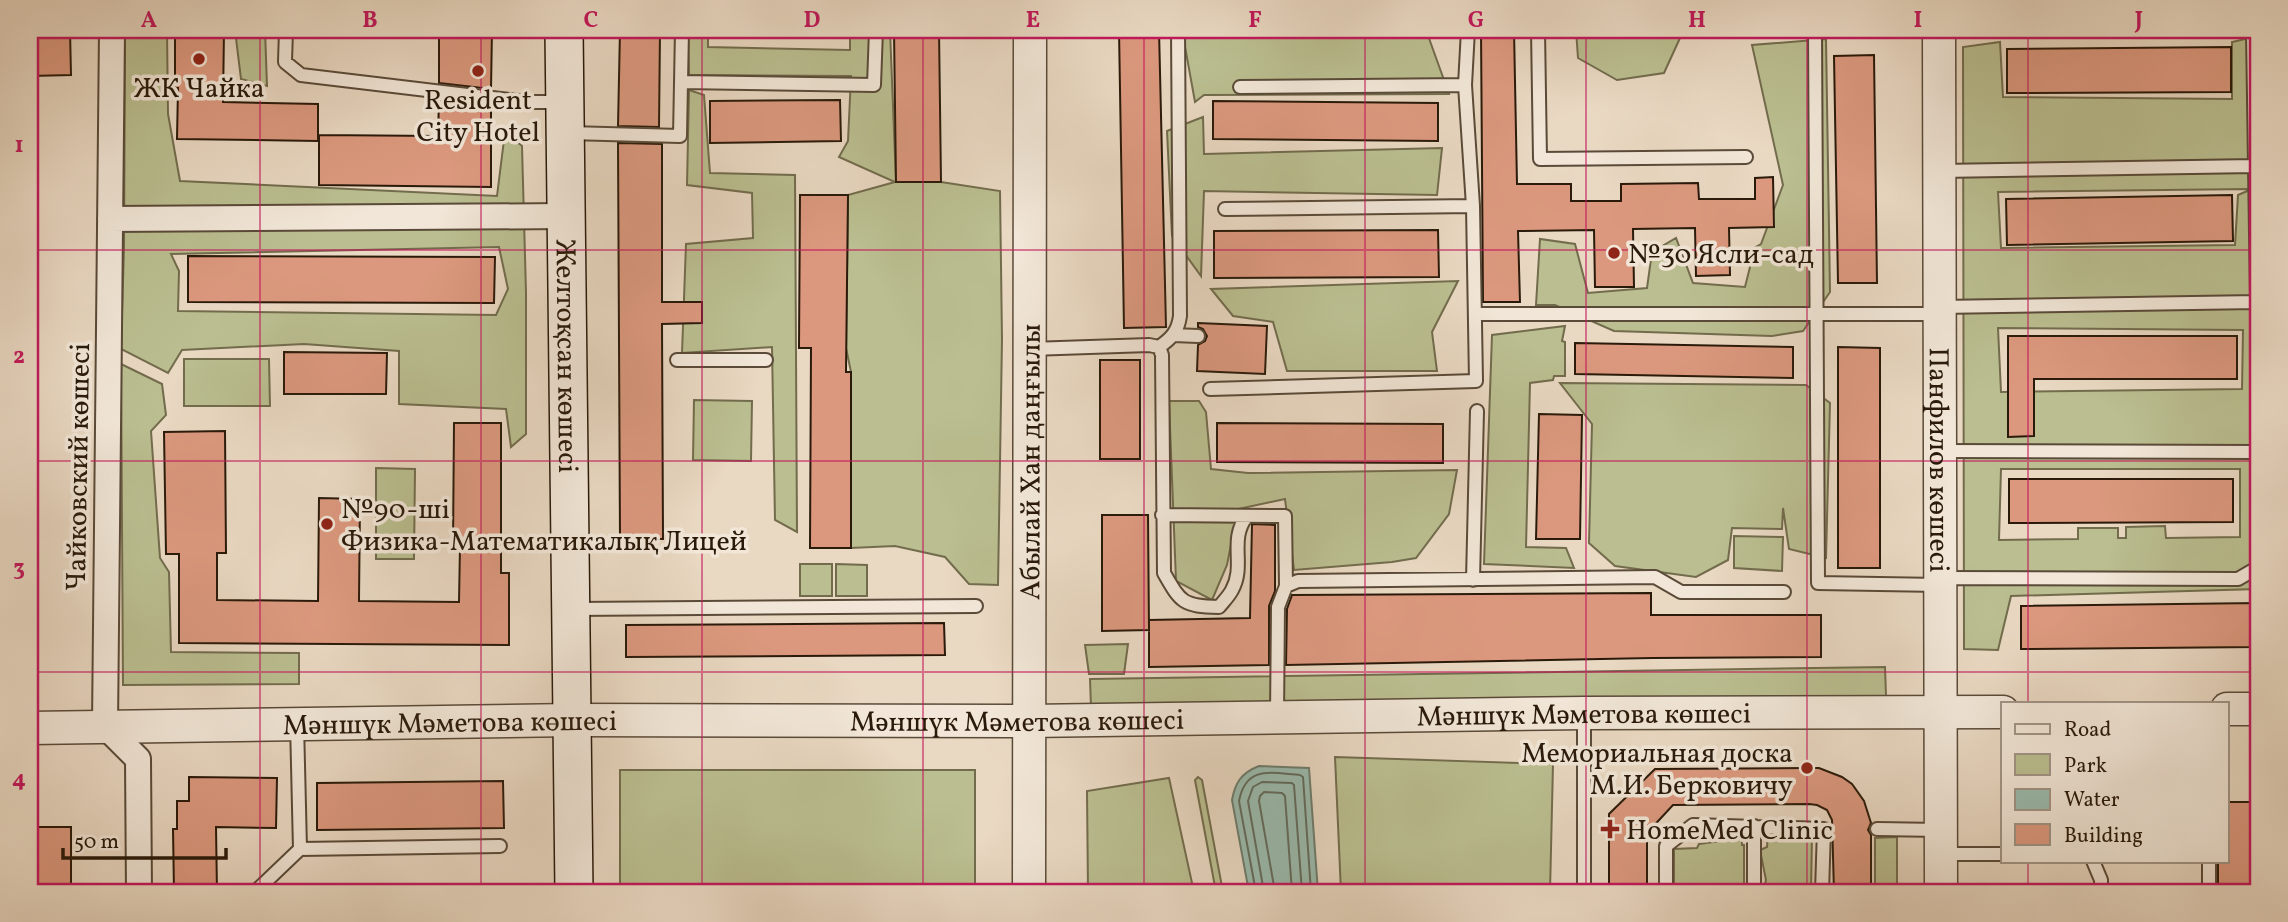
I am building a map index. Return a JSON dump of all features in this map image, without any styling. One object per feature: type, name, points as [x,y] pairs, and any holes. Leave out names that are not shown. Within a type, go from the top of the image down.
[{"type":"main road","name":"Желтоқсан көшесі","points":[[564,30],[573,892]]},
{"type":"street","name":"Чайковский көшесі","points":[[105,726],[112,30]]},
{"type":"street","name":"Абылай Хан даңғылы","points":[[1029,892],[1030,30]]},
{"type":"street","name":"Панфилов көшесі","points":[[1939,30],[1941,892]]},
{"type":"street","points":[[110,219],[566,216]]},
{"type":"street","points":[[2228,709],[2258,709]]},
{"type":"street","name":"Мәншүк Мәметова көшесі","points":[[30,728],[573,720],[1029,721],[1584,713],[2001,712]]},
{"type":"street","points":[[105,726],[138,759],[139,892]]},
{"type":"lane","points":[[285,30],[285,62],[301,75],[527,102],[565,117],[680,136],[682,30]]},
{"type":"lane","points":[[681,82],[874,85],[876,30]]},
{"type":"lane","points":[[1029,349],[1159,346],[1178,329],[1178,30]]},
{"type":"lane","points":[[1210,389],[1476,381],[1472,206],[1465,85],[1468,30]]},
{"type":"lane","points":[[1538,30],[1540,159],[1746,157]]},
{"type":"lane","points":[[1815,30],[1818,583],[2238,579],[2257,568],[2258,564]]},
{"type":"lane","points":[[2253,30],[2258,368]]},
{"type":"lane","points":[[1240,87],[1465,85]]},
{"type":"lane","points":[[1939,171],[2255,166]]},
{"type":"lane","points":[[1225,209],[1472,206]]},
{"type":"lane","points":[[1476,314],[1817,314],[2257,302]]},
{"type":"lane","points":[[1173,335],[1198,336]]},
{"type":"lane","points":[[1159,346],[1162,355],[1164,573],[1176,595],[1192,607],[1219,607],[1233,589],[1237,572],[1238,527],[1247,516]]},
{"type":"lane","points":[[677,360],[766,360]]},
{"type":"lane","points":[[1473,580],[1476,411]]},
{"type":"lane","points":[[1940,451],[2258,452]]},
{"type":"lane","points":[[1162,515],[1285,516],[1286,586],[1278,607],[1277,717]]},
{"type":"lane","points":[[1286,586],[1298,581],[1655,577],[1681,592],[1784,592]]},
{"type":"lane","points":[[572,609],[976,606]]},
{"type":"lane","points":[[1584,713],[1584,892]]},
{"type":"lane","points":[[298,723],[300,849]]},
{"type":"lane","points":[[1666,892],[1666,846],[1693,825],[1824,829],[1822,892]]},
{"type":"lane","points":[[1754,826],[1754,892]]},
{"type":"lane","points":[[1877,829],[2001,854]]},
{"type":"lane","points":[[255,892],[300,849],[500,846]]},
{"type":"lane","points":[[2093,862],[2101,880],[2101,892]]},
{"type":"lane","points":[[2209,862],[2209,892]]},
{"type":"green space","points":[[125,30],[167,30],[168,114],[180,181],[497,196],[505,132],[522,146],[526,434],[511,447],[506,409],[399,404],[399,351],[304,344],[182,350],[168,373],[121,349]],"holes":[[[499,247],[508,289],[496,315],[178,311],[179,271],[171,254]]]},
{"type":"green space","points":[[235,30],[265,30],[267,86],[241,79]]},
{"type":"green space","points":[[688,30],[708,30],[708,47],[850,50],[850,30],[890,30],[896,182],[941,182],[1000,191],[1002,339],[998,585],[969,584],[945,557],[895,546],[851,548],[851,372],[846,348],[848,195],[895,182],[839,157],[848,141],[851,76],[689,75]]},
{"type":"green space","points":[[1182,30],[1426,30],[1449,94],[1204,95],[1195,102]]},
{"type":"green space","points":[[1576,30],[1750,30],[1680,38],[1664,73],[1617,80],[1578,58]]},
{"type":"green space","points":[[1963,30],[2250,30],[2244,37],[1963,38]]},
{"type":"green space","points":[[2258,36],[2258,589],[2011,596],[1998,650],[1964,649],[1963,47],[2000,42],[2003,97],[2232,99],[2232,42]],"holes":[[[2252,189],[2238,195],[2235,245],[2001,248],[1998,192]],[[1998,328],[2243,330],[2242,389],[2001,392]],[[2001,469],[2240,469],[2240,537],[2166,538],[2165,526],[2126,527],[2126,538],[2118,538],[2118,528],[2078,528],[2078,539],[1999,540]]]},
{"type":"green space","points":[[1826,39],[1830,292],[1803,331],[1772,336],[1614,331],[1555,305],[1536,305],[1540,239],[1575,244],[1588,293],[1647,288],[1652,252],[1676,238],[1693,283],[1745,287],[1750,267],[1747,252],[1761,244],[1783,185],[1752,45]]},
{"type":"green space","points":[[689,90],[704,95],[710,173],[795,175],[797,532],[775,520],[772,347],[682,353],[686,244],[753,238],[752,193],[687,185]]},
{"type":"green space","points":[[1203,117],[1204,154],[1442,148],[1437,195],[1204,191],[1201,276],[1172,236],[1167,131]]},
{"type":"green space","points":[[1458,281],[1432,332],[1437,371],[1287,371],[1273,322],[1233,316],[1211,289]]},
{"type":"green space","points":[[1565,326],[1562,341],[1565,342],[1565,376],[1554,376],[1553,380],[1530,383],[1526,547],[1566,548],[1574,568],[1484,564],[1492,335]]},
{"type":"green space","points":[[184,359],[269,359],[270,406],[184,406]]},
{"type":"green space","points":[[121,364],[162,384],[166,415],[151,431],[160,558],[169,572],[171,652],[299,653],[299,684],[123,685]]},
{"type":"green space","points":[[1560,383],[1806,385],[1830,403],[1826,558],[1789,549],[1783,508],[1782,529],[1732,528],[1728,560],[1696,577],[1615,566],[1589,543],[1592,424]]},
{"type":"green space","points":[[694,400],[752,401],[751,461],[693,460]]},
{"type":"green space","points":[[1169,401],[1199,401],[1206,412],[1211,469],[1248,473],[1457,470],[1449,514],[1416,558],[1294,570],[1285,499],[1238,509],[1227,565],[1212,600],[1176,581]]},
{"type":"green space","points":[[376,468],[415,469],[414,559],[376,559]]},
{"type":"green space","points":[[1734,536],[1783,537],[1782,571],[1734,568]]},
{"type":"green space","points":[[800,564],[832,564],[832,596],[800,596]]},
{"type":"green space","points":[[836,564],[867,565],[867,596],[836,596]]},
{"type":"green space","points":[[1128,644],[1124,674],[1089,674],[1085,645]]},
{"type":"green space","points":[[1885,667],[1886,696],[1091,707],[1090,679]]},
{"type":"green space","points":[[1335,757],[1553,764],[1550,892],[1341,892]]},
{"type":"green space","points":[[620,770],[975,770],[975,892],[620,892]]},
{"type":"green space","points":[[1198,777],[1202,780],[1223,892],[1216,892],[1195,780]]},
{"type":"green space","points":[[1169,778],[1194,892],[1088,892],[1087,791]]},
{"type":"green space","points":[[1768,834],[1812,835],[1811,892],[1763,892],[1766,880],[1760,850],[1767,847]]},
{"type":"green space","points":[[1897,837],[1897,892],[1875,892],[1875,838]]},
{"type":"green space","points":[[1742,838],[1744,892],[1674,892],[1674,849],[1697,848],[1699,844]]},
{"type":"water","points":[[1259,766],[1309,768],[1318,892],[1249,892],[1232,800],[1240,779]]},
{"type":"building","points":[[30,30],[70,30],[71,75],[30,76]]},
{"type":"building","points":[[175,30],[224,30],[223,102],[318,104],[318,141],[177,139]]},
{"type":"building","points":[[439,30],[492,30],[491,89],[439,83]]},
{"type":"building","points":[[620,30],[660,30],[659,127],[618,126]]},
{"type":"building","points":[[894,30],[939,30],[941,182],[896,182]]},
{"type":"building","points":[[1119,30],[1159,30],[1166,327],[1124,328]]},
{"type":"building","points":[[1481,30],[1514,30],[1517,184],[1571,184],[1571,201],[1621,201],[1621,184],[1698,183],[1699,199],[1755,199],[1755,178],[1773,177],[1774,227],[1729,228],[1730,275],[1696,276],[1695,228],[1633,229],[1634,287],[1595,287],[1594,230],[1518,231],[1520,302],[1483,302]]},
{"type":"building","points":[[2231,47],[2231,92],[2007,93],[2007,49]]},
{"type":"building","points":[[1874,55],[1877,283],[1838,283],[1834,56]]},
{"type":"building","points":[[439,100],[491,107],[491,187],[319,185],[319,135],[438,136]]},
{"type":"building","points":[[840,100],[841,141],[710,143],[710,101]]},
{"type":"building","points":[[1213,101],[1438,103],[1438,141],[1213,139]]},
{"type":"building","points":[[618,143],[662,144],[662,302],[702,302],[702,323],[662,324],[663,539],[620,539]]},
{"type":"building","points":[[800,195],[848,195],[846,372],[851,372],[851,548],[810,548],[811,348],[799,348]]},
{"type":"building","points":[[2232,195],[2233,241],[2007,245],[2006,199]]},
{"type":"building","points":[[1438,230],[1439,277],[1214,278],[1214,231]]},
{"type":"building","points":[[188,256],[495,257],[494,303],[188,302]]},
{"type":"building","points":[[1198,323],[1267,326],[1265,374],[1197,371],[1198,345],[1205,341],[1207,336],[1203,329],[1198,327]]},
{"type":"building","points":[[2008,336],[2237,336],[2237,379],[2034,379],[2034,436],[2008,437]]},
{"type":"building","points":[[1575,343],[1793,347],[1793,378],[1575,374]]},
{"type":"building","points":[[1838,347],[1880,348],[1880,568],[1838,568]]},
{"type":"building","points":[[284,352],[387,353],[386,394],[284,394]]},
{"type":"building","points":[[1100,360],[1140,360],[1140,459],[1100,459]]},
{"type":"building","points":[[1539,414],[1582,415],[1580,539],[1536,539]]},
{"type":"building","points":[[454,423],[501,423],[501,573],[509,573],[509,645],[179,643],[179,554],[166,554],[164,432],[225,431],[226,553],[217,553],[217,600],[318,601],[319,498],[360,499],[359,601],[459,602],[460,546],[453,546]]},
{"type":"building","points":[[1217,423],[1443,424],[1443,463],[1217,462]]},
{"type":"building","points":[[2009,479],[2233,479],[2233,522],[2009,523]]},
{"type":"building","points":[[1102,515],[1148,515],[1149,630],[1102,631]]},
{"type":"building","points":[[1252,524],[1275,525],[1275,591],[1269,606],[1269,665],[1149,667],[1149,620],[1250,618]]},
{"type":"building","points":[[1651,593],[1651,615],[1821,615],[1821,657],[1286,665],[1287,609],[1292,595]]},
{"type":"building","points":[[2258,603],[2258,647],[2021,649],[2021,606]]},
{"type":"building","points":[[944,623],[945,655],[626,657],[626,625]]},
{"type":"building","points":[[1819,768],[1852,784],[1864,801],[1871,823],[1868,830],[1871,835],[1871,892],[1834,892],[1832,820],[1827,810],[1809,804],[1673,805],[1647,833],[1647,892],[1609,892],[1609,814],[1655,769]]},
{"type":"building","points":[[189,777],[277,778],[276,828],[216,827],[217,892],[174,892],[173,829],[177,829],[177,801],[189,801]]},
{"type":"building","points":[[503,781],[504,828],[317,830],[317,783]]},
{"type":"building","points":[[2228,802],[2258,802],[2257,892],[2218,892],[2218,862],[2228,862]]},
{"type":"building","points":[[30,827],[71,827],[71,892],[30,892]]},
{"type":"place","name":"ЖК Чайка","points":[[199,59]]},
{"type":"place","name":"Resident City Hotel","points":[[478,71]]},
{"type":"place","name":"№30 Ясли-сад","points":[[1614,253]]},
{"type":"place","name":"№90-ші Физика-Математикалық Лицей","points":[[327,524]]},
{"type":"place","name":"Мемориальная доска М.И. Берковичу","points":[[1807,768]]},
{"type":"place","name":"HomeMed Clinic","points":[[1610,829]]}]
